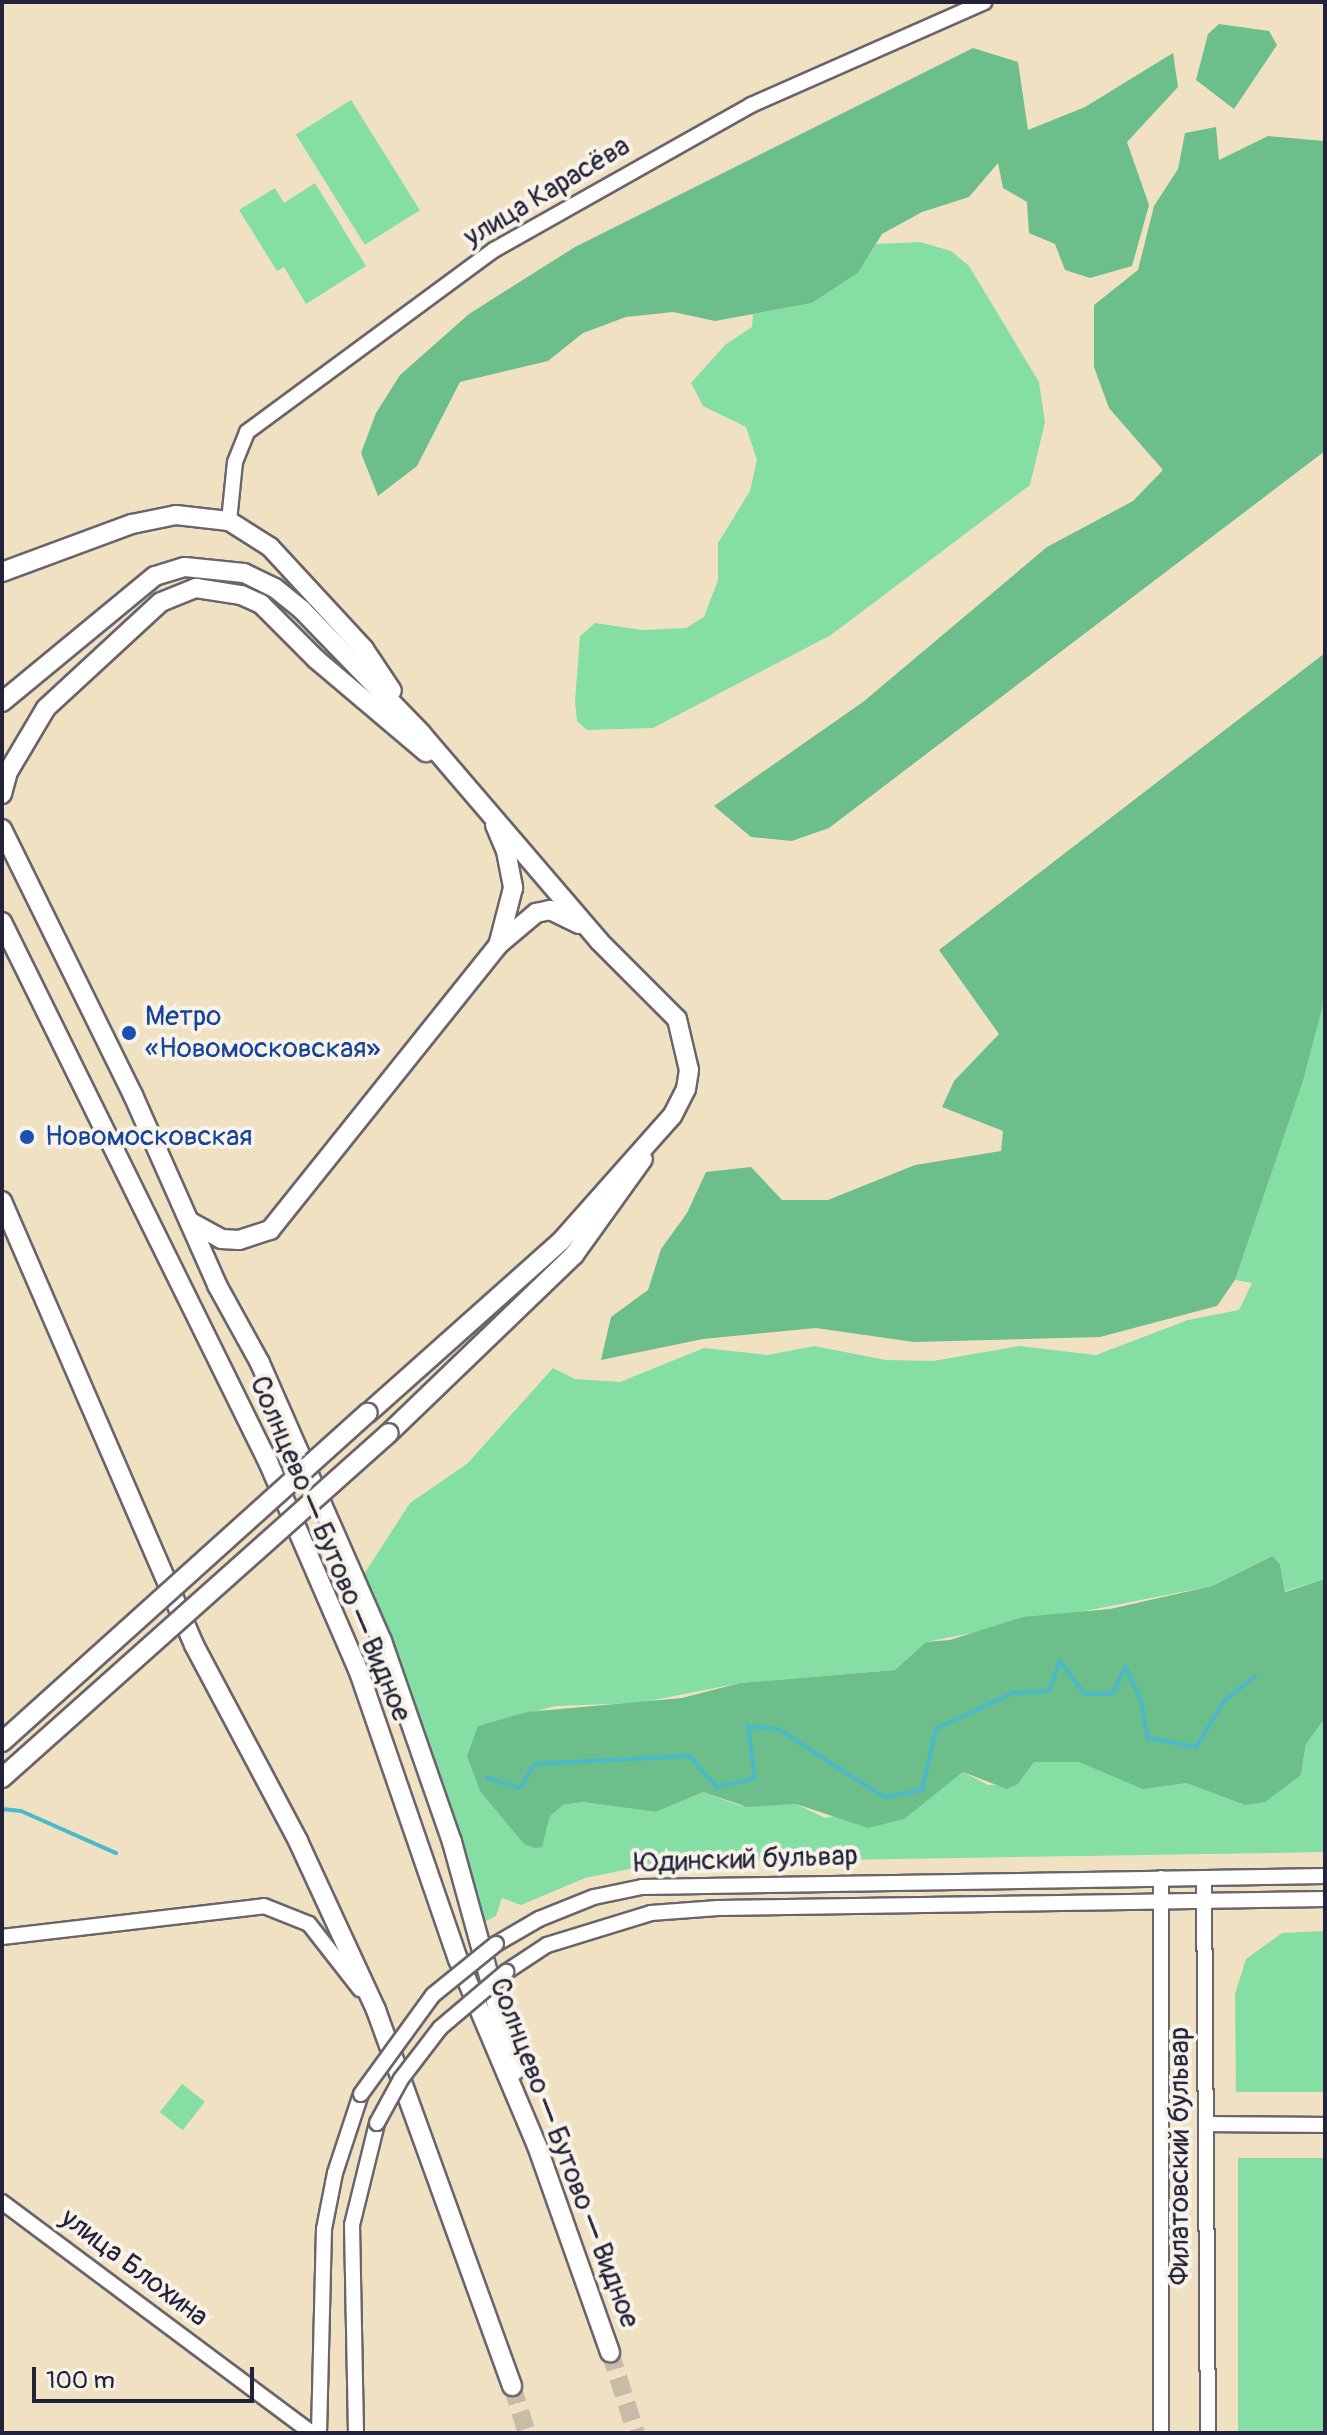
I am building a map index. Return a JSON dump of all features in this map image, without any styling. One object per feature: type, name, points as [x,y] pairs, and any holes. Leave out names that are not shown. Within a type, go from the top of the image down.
[{"type":"main road","points":[[2,572],[132,524],[176,515],[229,521],[270,547],[364,649],[421,733]]},
{"type":"main road","points":[[2,702],[155,576],[185,567],[244,573],[302,610],[421,733],[486,804],[592,932],[677,1019],[687,1047],[686,1089],[664,1126],[574,1255],[389,1433],[2,1778]]},
{"type":"main road","points":[[2,794],[8,772],[46,708],[161,602],[196,588],[241,595],[261,604],[317,660],[469,785]]},
{"type":"main road","points":[[486,804],[511,870],[513,888],[498,945]]},
{"type":"main road","points":[[2,815],[4,833],[133,1095],[185,1218],[260,1363],[382,1641],[452,1842],[537,2146]]},
{"type":"main road","points":[[185,1218],[221,1239],[239,1240],[270,1230],[498,945],[536,913],[550,910],[592,932]]},
{"type":"main road","name":"Солнцево — Бутово — Видное","points":[[2,922],[269,1464],[359,1672],[458,1959],[537,2146],[610,2352]]},
{"type":"main road","points":[[2,1742],[550,1251],[664,1126]]},
{"type":"main road","points":[[2,1201],[188,1631],[298,1841],[376,2010],[512,2386]]},
{"type":"street","name":"улица Карасёва","points":[[229,521],[235,462],[247,432],[494,250],[751,105],[984,2]]},
{"type":"street","name":"Юдинский бульвар","points":[[319,2433],[324,2229],[335,2173],[361,2094],[433,1995],[496,1944],[580,1903],[642,1887],[1325,1876]]},
{"type":"street","name":"Филатовский бульвар","points":[[1161,1878],[1161,2433]]},
{"type":"street","name":"Филатовский бульвар","points":[[1204,1878],[1208,2433]]},
{"type":"street","name":"Юдинский бульвар","points":[[356,2433],[352,2225],[363,2161],[377,2123],[401,2079],[440,2028],[506,1972],[547,1945],[651,1913],[718,1908],[1325,1899]]},
{"type":"street","points":[[2,1937],[264,1906],[309,1924],[376,2010]]},
{"type":"street","points":[[1206,2124],[1325,2125]]},
{"type":"street","name":"улица Блохина","points":[[2,2202],[312,2433]]},
{"type":"green space","points":[[1219,24],[1269,31],[1277,45],[1234,109],[1196,80],[1208,34]]},
{"type":"green space","points":[[973,48],[1018,62],[1028,130],[1085,107],[1173,53],[1178,87],[1127,142],[1149,205],[1132,266],[1090,278],[1065,270],[1055,244],[1029,233],[1027,202],[1003,188],[998,163],[969,197],[922,212],[882,234],[858,273],[812,303],[715,321],[673,312],[626,317],[583,333],[548,361],[460,382],[417,466],[378,496],[361,453],[376,413],[400,375],[469,314],[575,247]]},
{"type":"green space","points":[[351,100],[420,210],[365,245],[296,134]]},
{"type":"green space","points":[[1216,127],[1219,160],[1268,136],[1325,141],[1325,451],[829,828],[792,841],[751,837],[714,806],[863,702],[1047,547],[1133,501],[1163,470],[1109,408],[1094,367],[1094,305],[1138,270],[1154,206],[1178,169],[1185,133]]},
{"type":"green space","points":[[315,183],[366,266],[306,304],[284,267],[277,271],[239,210],[275,188],[284,203]]},
{"type":"green space","points":[[920,242],[951,251],[969,266],[1039,382],[1045,422],[1030,485],[831,635],[653,728],[587,730],[577,721],[575,702],[580,636],[595,623],[642,630],[686,628],[704,617],[718,580],[718,543],[750,491],[757,460],[746,427],[703,406],[691,383],[725,345],[752,327],[753,314],[812,303],[858,273],[876,244]]},
{"type":"green space","points":[[1325,653],[1325,997],[1304,1078],[1235,1280],[1217,1306],[1100,1337],[914,1342],[816,1328],[703,1339],[601,1360],[611,1317],[648,1290],[661,1249],[687,1213],[706,1172],[751,1167],[782,1200],[828,1200],[915,1165],[1001,1151],[1003,1131],[942,1107],[954,1081],[999,1034],[939,950]]},
{"type":"green space","points":[[1325,997],[1325,1579],[1285,1591],[1280,1564],[1271,1556],[1212,1586],[926,1642],[895,1670],[740,1683],[639,1703],[556,1706],[478,1726],[496,1809],[524,1844],[547,1830],[549,1816],[563,1805],[583,1802],[656,1812],[703,1792],[741,1806],[796,1804],[825,1818],[935,1794],[963,1772],[988,1785],[1018,1784],[1034,1762],[1052,1761],[1079,1762],[1118,1777],[1186,1783],[1245,1805],[1301,1775],[1306,1744],[1325,1718],[1325,1852],[660,1863],[585,1878],[521,1905],[502,1898],[496,1916],[480,1924],[364,1574],[410,1503],[468,1463],[553,1368],[575,1379],[620,1382],[704,1348],[768,1355],[814,1346],[886,1360],[933,1361],[1019,1346],[1096,1355],[1188,1320],[1239,1310],[1252,1283],[1235,1280],[1304,1078]]},
{"type":"green space","points":[[1272,1556],[1280,1564],[1285,1592],[1325,1579],[1325,1718],[1306,1744],[1301,1775],[1265,1802],[1245,1805],[1186,1783],[1143,1789],[1079,1762],[1034,1762],[1018,1784],[1007,1789],[963,1772],[904,1819],[868,1828],[796,1804],[747,1807],[703,1792],[656,1812],[583,1802],[563,1805],[550,1816],[542,1847],[535,1848],[524,1844],[480,1791],[467,1756],[478,1726],[527,1712],[682,1698],[740,1683],[895,1670],[926,1642],[950,1640],[1023,1617],[1110,1609],[1212,1586]]},
{"type":"green space","points":[[1325,1931],[1325,2092],[1236,2092],[1235,1994],[1246,1959],[1282,1933]]},
{"type":"green space","points":[[182,2084],[205,2102],[183,2130],[160,2112]]},
{"type":"green space","points":[[1238,2158],[1325,2158],[1325,2433],[1238,2433]]},
{"type":"waterway","points":[[487,1778],[520,1788],[535,1764],[689,1756],[717,1787],[755,1778],[748,1726],[778,1729],[884,1797],[922,1790],[936,1729],[1012,1693],[1049,1691],[1060,1661],[1085,1694],[1112,1694],[1126,1667],[1141,1700],[1148,1738],[1196,1747],[1224,1701],[1255,1677]]},
{"type":"waterway","points":[[2,1809],[21,1811],[116,1853]]},
{"type":"tunnel","points":[[610,2352],[636,2433]]},
{"type":"tunnel","points":[[512,2386],[527,2433]]},
{"type":"place","name":"Метро «Новомосковская»","points":[[129,1033]]},
{"type":"place","name":"Новомосковская","points":[[27,1137]]}]
